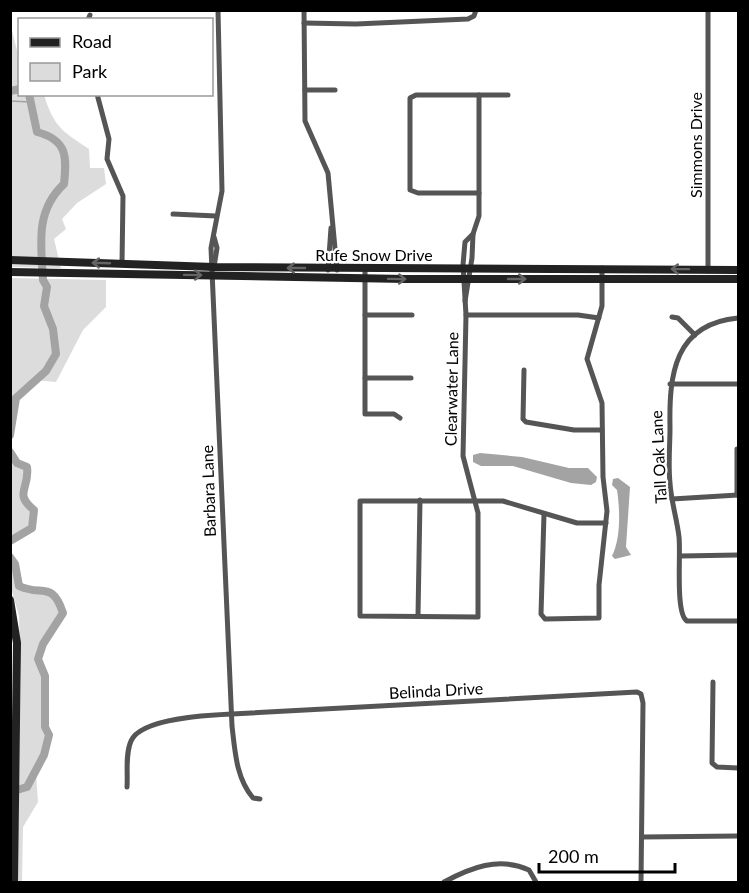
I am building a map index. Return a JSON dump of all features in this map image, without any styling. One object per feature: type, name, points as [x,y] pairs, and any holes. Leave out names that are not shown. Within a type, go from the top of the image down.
[{"type":"main road","name":"Rufe Snow Drive","points":[[10,260],[122,264],[365,279],[602,268],[738,270]]},
{"type":"main road","name":"Rufe Snow Drive","points":[[10,272],[68,274],[366,268],[602,279],[738,279]]},
{"type":"main road","points":[[10,600],[17,630],[13,728],[14,882]]},
{"type":"street","name":"Barbara Lane","points":[[218,10],[222,191],[211,248],[214,271],[232,714],[239,771],[250,795],[260,799]]},
{"type":"street","points":[[304,10],[304,121],[328,173],[333,277]]},
{"type":"street","points":[[304,23],[356,24],[468,19],[474,16],[476,10]]},
{"type":"street","name":"Simmons Drive","points":[[708,10],[708,279]]},
{"type":"street","points":[[213,29],[219,26]]},
{"type":"street","points":[[305,90],[335,90]]},
{"type":"street","name":"Clearwater Lane","points":[[418,616],[478,617],[478,513],[463,456],[465,273],[478,220],[479,95]]},
{"type":"street","points":[[479,193],[412,192],[409,183],[411,97],[508,95]]},
{"type":"street","points":[[98,96],[109,139],[107,159],[123,196],[122,264]]},
{"type":"street","points":[[173,214],[216,216]]},
{"type":"street","points":[[366,268],[365,414],[394,414],[400,418]]},
{"type":"street","points":[[544,514],[541,614],[545,619],[599,618],[600,576],[606,523],[602,403],[587,359],[589,343],[599,318],[602,268]]},
{"type":"street","points":[[365,315],[412,315]]},
{"type":"street","points":[[466,315],[578,315],[599,318]]},
{"type":"street","points":[[672,317],[678,318],[695,335],[720,321],[738,318]]},
{"type":"street","name":"Tall Oak Lane","points":[[695,335],[678,357],[670,384],[670,482],[681,556],[680,606],[684,619],[695,622],[738,621]]},
{"type":"street","points":[[524,370],[523,419],[526,422],[574,430],[602,430]]},
{"type":"street","points":[[365,378],[411,378]]},
{"type":"street","points":[[670,384],[738,384]]},
{"type":"street","points":[[672,500],[738,495],[737,449]]},
{"type":"street","points":[[420,500],[418,616],[360,616],[360,501],[420,500],[503,501],[577,523],[606,523]]},
{"type":"street","points":[[681,556],[738,555]]},
{"type":"street","points":[[713,682],[712,763],[714,766],[738,768]]},
{"type":"street","name":"Belinda Drive","points":[[128,788],[129,745],[141,729],[187,718],[641,694],[643,703],[642,837]]},
{"type":"street","points":[[642,882],[642,837],[738,836]]},
{"type":"street","points":[[444,882],[469,868],[487,865],[525,868],[534,880]]},
{"type":"green space","points":[[10,23],[18,54],[18,96],[44,96],[51,114],[60,127],[89,149],[90,168],[104,168],[106,184],[77,203],[62,219],[66,229],[54,239],[61,268],[11,267]]},
{"type":"green space","points":[[11,278],[106,280],[106,307],[83,330],[56,382],[35,380],[16,398],[11,435]]},
{"type":"green space","points":[[11,451],[17,463],[27,467],[23,495],[34,510],[32,528],[11,541]]},
{"type":"green space","points":[[10,557],[15,564],[19,586],[50,592],[55,596],[63,613],[43,644],[38,659],[45,676],[45,727],[49,735],[36,773],[38,802],[23,827],[22,882],[17,882],[21,677],[19,616],[11,588]]},
{"type":"shaded area","points":[[480,453],[522,457],[569,468],[588,468],[597,477],[596,482],[591,485],[571,483],[513,466],[481,466],[473,462],[473,455]]},
{"type":"shaded area","points":[[618,478],[630,487],[626,547],[631,555],[615,559],[612,556],[617,541],[619,515],[617,490],[612,485],[613,479]]},
{"type":"waterway","points":[[10,91],[18,89]]},
{"type":"waterway","points":[[10,435],[16,398],[46,371],[56,354],[53,329],[44,306],[47,287],[43,280],[41,241],[48,205],[64,184],[65,157],[60,145],[47,135],[37,132],[29,96]]},
{"type":"waterway","points":[[10,101],[30,102]]},
{"type":"waterway","points":[[10,452],[17,463],[27,467],[23,495],[34,510],[32,528],[10,541]]},
{"type":"waterway","points":[[10,557],[15,564],[19,586],[46,591],[55,596],[63,613],[43,644],[38,659],[45,676],[45,727],[49,735],[44,755],[27,787],[10,792]]}]
